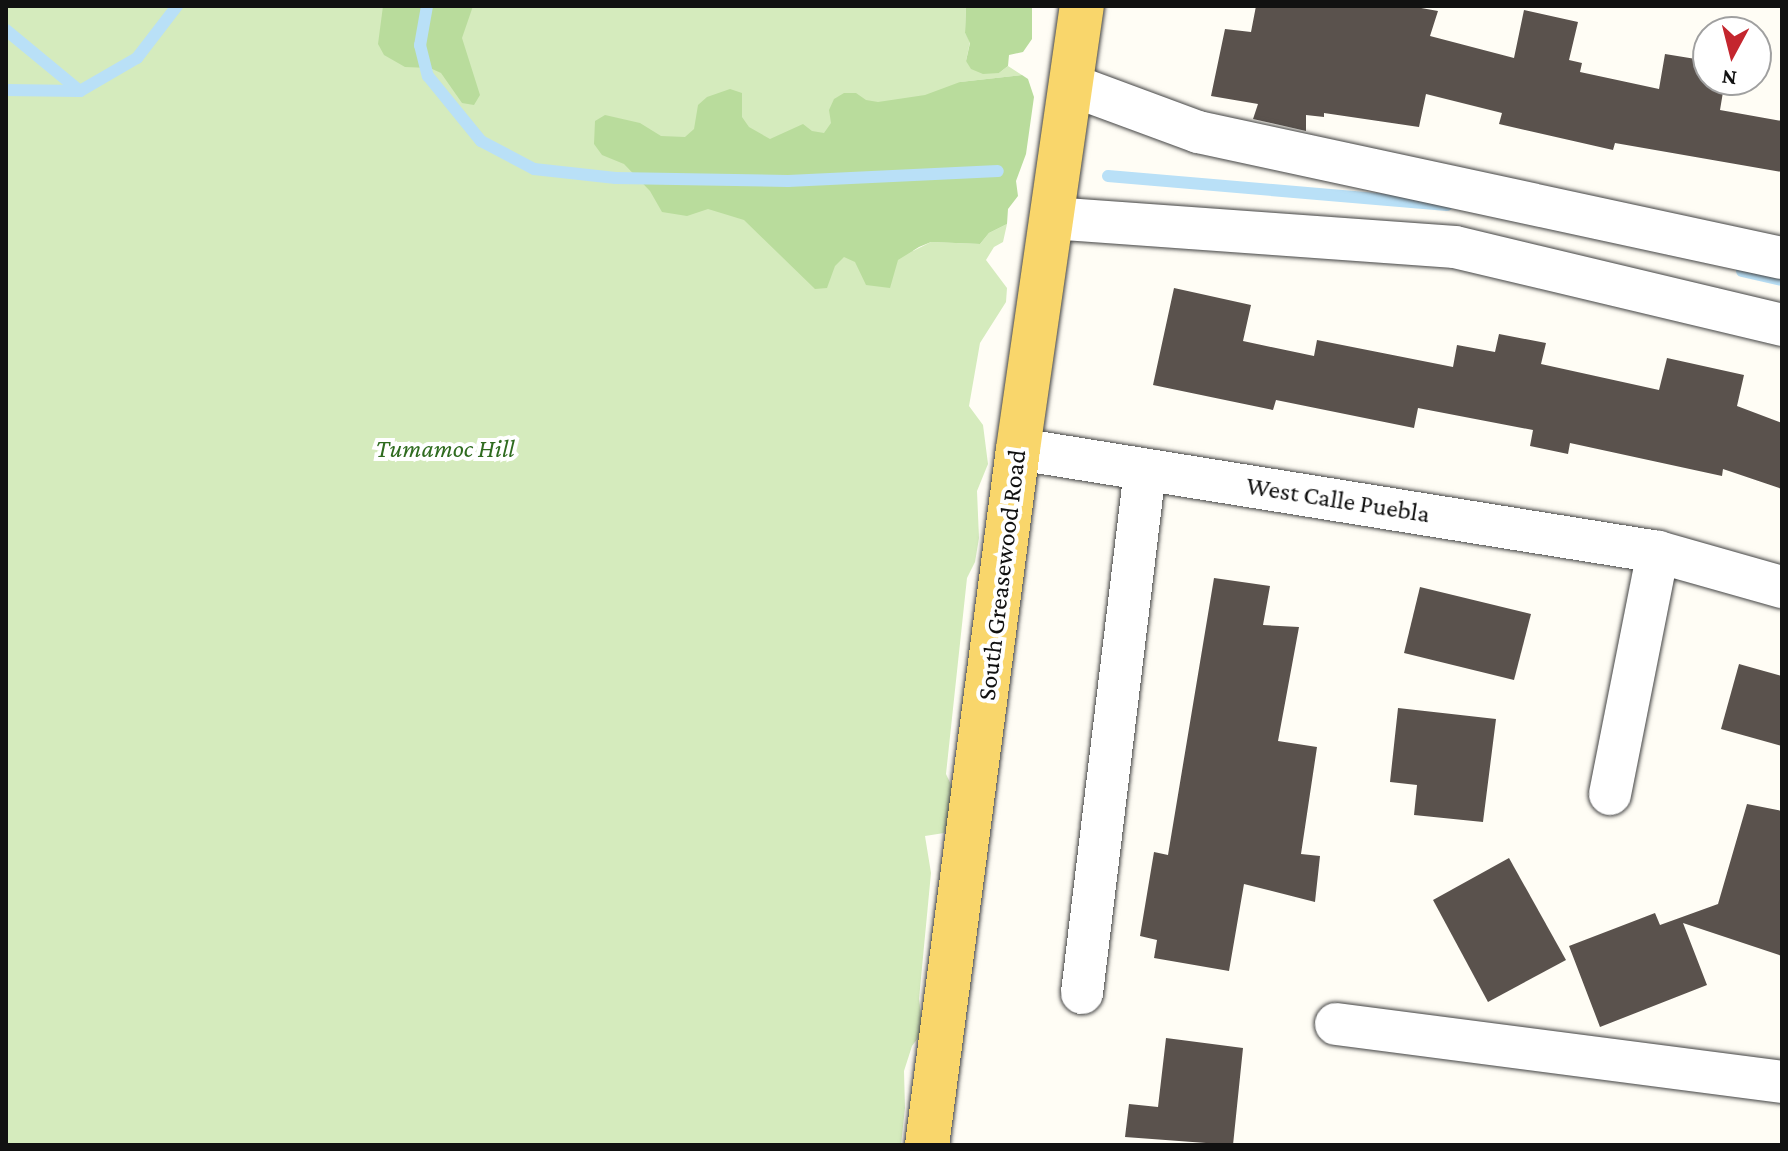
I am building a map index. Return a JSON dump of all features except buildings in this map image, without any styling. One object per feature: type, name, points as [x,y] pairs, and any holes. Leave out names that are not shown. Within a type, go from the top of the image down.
[{"type":"main road","name":"South Greasewood Road","points":[[927,1145],[1018,449],[1082,6]]},
{"type":"street","points":[[1071,85],[1198,132],[1782,258]]},
{"type":"street","points":[[1051,218],[1455,247],[1782,325]]},
{"type":"street","name":"West Calle Puebla","points":[[1018,449],[1658,552],[1782,587]]},
{"type":"street","points":[[1082,993],[1145,470]]},
{"type":"street","points":[[1610,794],[1658,552]]},
{"type":"street","points":[[1336,1024],[1782,1082]]},
{"type":"green space","name":"Tumamoc Hill","points":[[6,6],[966,6],[965,33],[970,42],[966,61],[999,73],[1008,66],[1022,75],[960,82],[913,251],[931,242],[980,244],[989,233],[1007,224],[1003,242],[994,247],[986,260],[1007,288],[1006,302],[980,343],[969,406],[983,425],[988,464],[977,491],[979,538],[975,562],[967,578],[946,774],[955,793],[952,818],[944,833],[925,836],[931,873],[919,999],[923,1031],[912,1046],[904,1071],[905,1108],[901,1145],[6,1145]]},
{"type":"green space","points":[[383,6],[473,6],[462,38],[480,95],[474,105],[462,103],[441,73],[430,68],[405,67],[384,55],[378,44]]},
{"type":"green space","points":[[966,6],[1032,6],[1032,39],[1023,52],[1009,55],[1008,66],[999,73],[983,74],[971,69],[966,61],[970,43],[965,33]]},
{"type":"green space","points":[[1022,75],[1028,79],[1034,97],[1026,154],[1016,181],[1018,196],[1008,209],[1007,224],[989,233],[980,244],[931,242],[919,247],[898,260],[890,288],[866,285],[855,262],[844,257],[835,266],[827,288],[815,289],[744,220],[708,209],[687,216],[662,212],[650,191],[624,164],[602,155],[594,144],[595,121],[605,115],[640,123],[661,136],[685,137],[694,129],[698,105],[707,97],[730,89],[742,93],[742,117],[749,127],[770,139],[803,124],[812,131],[824,133],[831,123],[829,110],[834,99],[844,93],[856,93],[866,100],[878,102],[925,95],[960,82]]},
{"type":"waterway","points":[[6,90],[80,91],[137,58],[177,6]]},
{"type":"waterway","points":[[427,6],[420,45],[428,76],[481,141],[534,169],[616,178],[788,181],[998,171]]},
{"type":"waterway","points":[[6,30],[80,91]]},
{"type":"waterway","points":[[1108,176],[1447,205]]},
{"type":"waterway","points":[[1742,271],[1782,280]]}]
